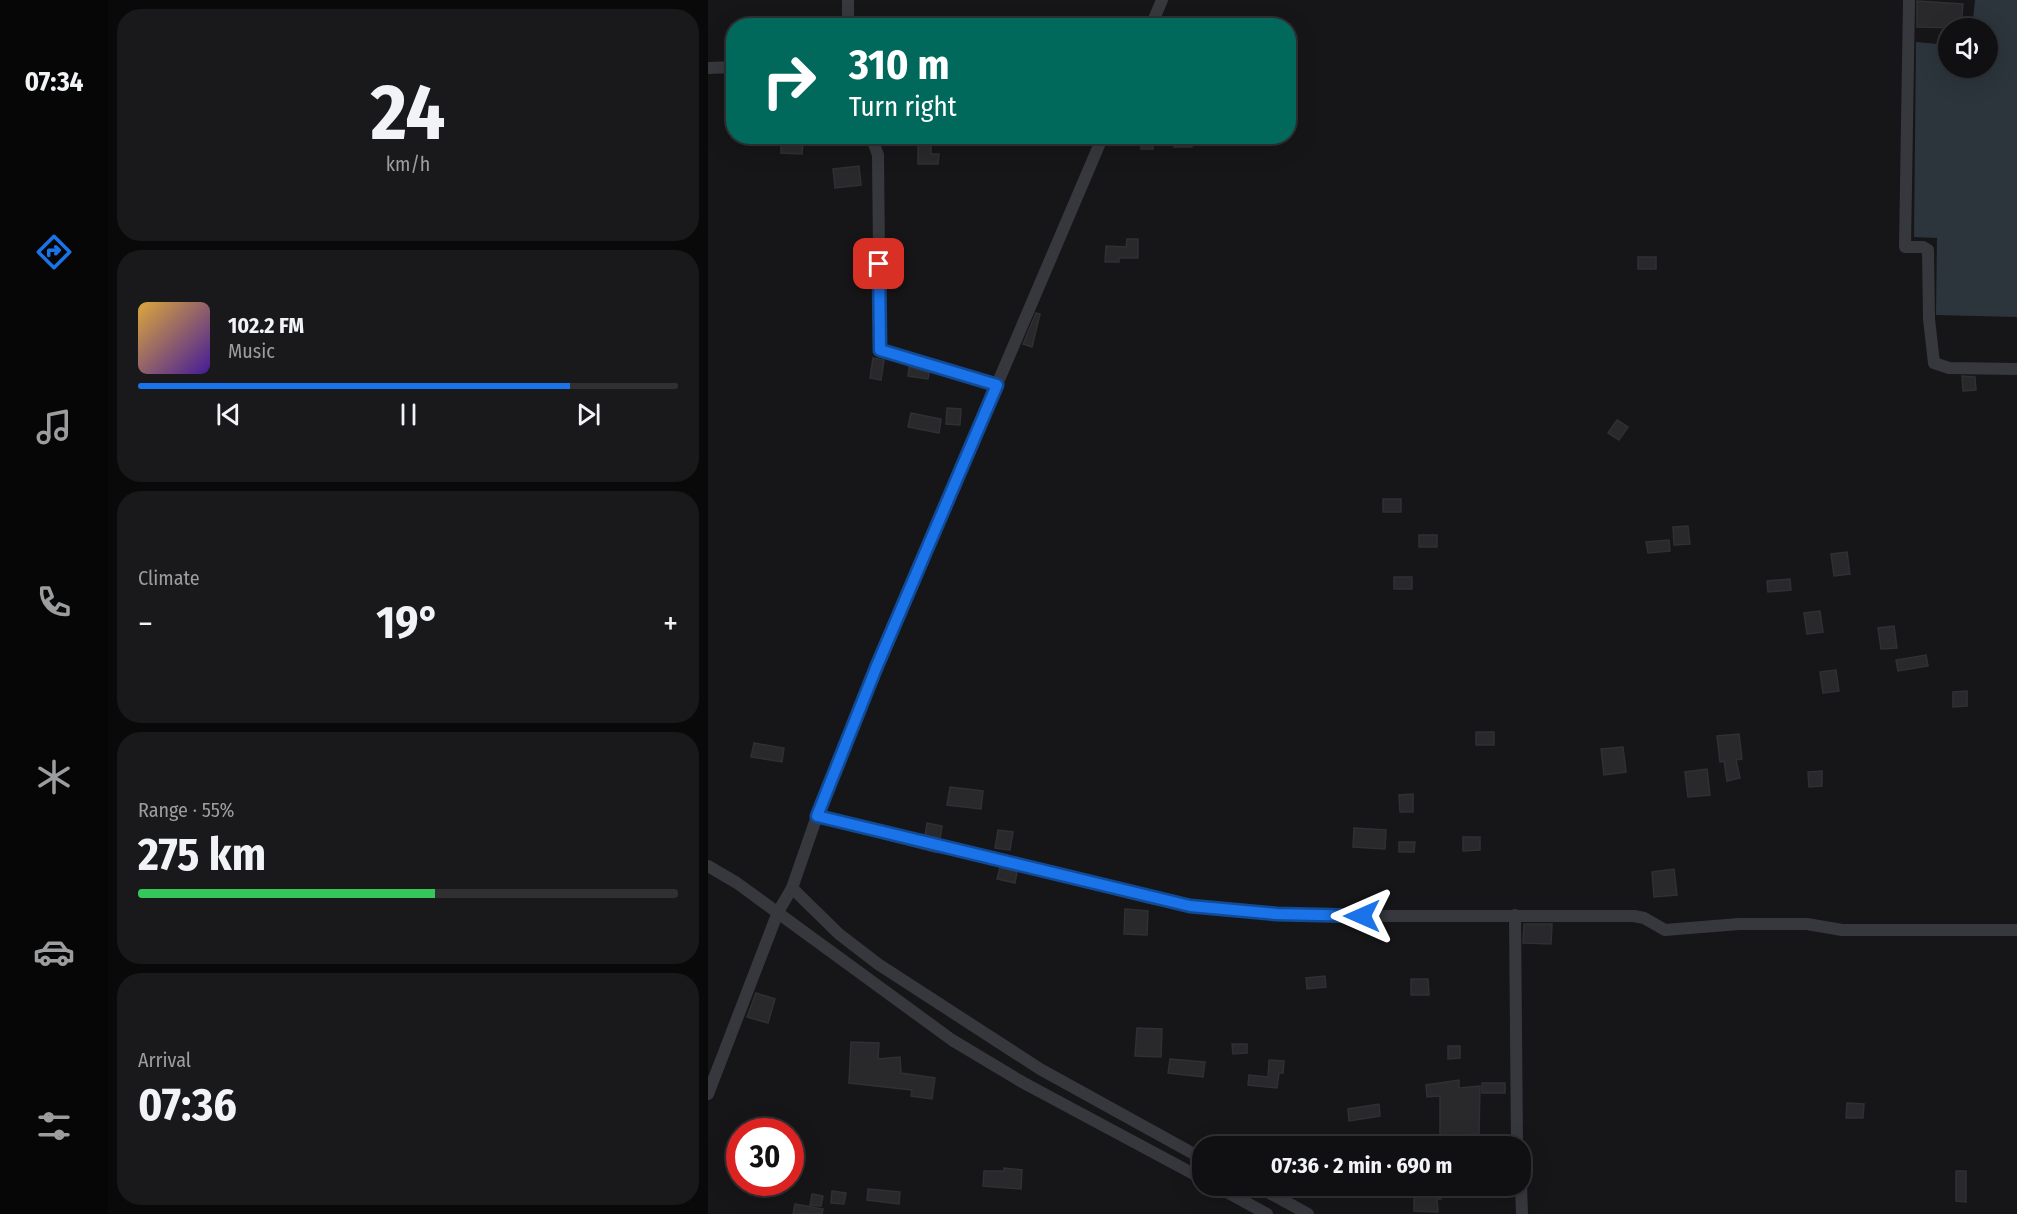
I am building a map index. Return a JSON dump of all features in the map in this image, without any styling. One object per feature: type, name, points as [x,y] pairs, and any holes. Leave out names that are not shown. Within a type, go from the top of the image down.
[{"type":"street","points":[[848,0],[848,18]]},
{"type":"street","points":[[1154,18],[1162,0]]},
{"type":"street","points":[[1909,0],[1905,247],[1923,247],[1928,250],[1929,319],[1934,363],[1949,368],[2017,369]]},
{"type":"street","points":[[708,68],[726,67]]},
{"type":"street","points":[[874,144],[878,155],[880,350],[997,385]]},
{"type":"street","points":[[708,1094],[778,912],[792,888],[817,816],[876,668],[1100,144]]},
{"type":"street","points":[[817,816],[1190,906],[1328,916],[1634,916],[1644,918],[1665,930],[1739,924],[1807,924],[1842,930],[2017,930]]},
{"type":"street","points":[[708,866],[778,912],[952,1040],[1022,1082],[1192,1173]]},
{"type":"street","points":[[792,888],[839,934],[878,964],[1040,1069],[1192,1153]]},
{"type":"street","points":[[1515,915],[1517,1136]]},
{"type":"street","points":[[1234,1196],[1267,1214]]},
{"type":"street","points":[[1275,1196],[1308,1214]]},
{"type":"street","points":[[1521,1196],[1522,1214]]},
{"type":"shaded area","points":[[1975,0],[2017,0],[2017,317],[1936,315],[1937,238],[1914,237],[1916,42],[1938,44],[1938,78],[1998,78],[1998,18],[1973,18]]},
{"type":"building","points":[[1917,1],[1963,4],[1962,18],[1938,18],[1938,27],[1917,27]]},
{"type":"building","points":[[781,144],[803,144],[802,154],[781,153]]},
{"type":"building","points":[[918,144],[931,144],[931,154],[939,154],[938,164],[918,164]]},
{"type":"building","points":[[1141,144],[1153,144],[1153,149],[1141,149]]},
{"type":"building","points":[[1174,144],[1192,144],[1192,147],[1174,147]]},
{"type":"building","points":[[859,166],[861,185],[835,188],[833,169]]},
{"type":"building","points":[[1127,239],[1138,239],[1138,258],[1119,258],[1119,262],[1105,262],[1106,246],[1126,247]]},
{"type":"building","points":[[1638,257],[1656,257],[1656,269],[1638,269]]},
{"type":"building","points":[[1036,313],[1040,314],[1032,347],[1023,344]]},
{"type":"building","points":[[873,358],[884,360],[881,380],[870,378]]},
{"type":"building","points":[[909,367],[929,373],[928,379],[908,376]]},
{"type":"building","points":[[1962,376],[1975,377],[1976,390],[1963,391]]},
{"type":"building","points":[[947,408],[961,409],[960,425],[946,424]]},
{"type":"building","points":[[911,413],[941,419],[939,433],[908,427]]},
{"type":"building","points":[[1617,420],[1628,427],[1619,440],[1608,433]]},
{"type":"building","points":[[1383,499],[1401,499],[1401,512],[1383,512]]},
{"type":"building","points":[[1688,526],[1690,544],[1674,545],[1673,527]]},
{"type":"building","points":[[1419,535],[1437,535],[1437,547],[1419,547]]},
{"type":"building","points":[[1669,540],[1670,551],[1648,553],[1646,542]]},
{"type":"building","points":[[1847,552],[1850,574],[1834,576],[1831,554]]},
{"type":"building","points":[[1394,577],[1412,577],[1412,589],[1394,589]]},
{"type":"building","points":[[1790,579],[1791,590],[1768,592],[1767,581]]},
{"type":"building","points":[[1820,611],[1823,632],[1807,634],[1804,613]]},
{"type":"building","points":[[1894,626],[1897,648],[1881,649],[1878,628]]},
{"type":"building","points":[[1926,655],[1928,666],[1898,671],[1896,660]]},
{"type":"building","points":[[1836,670],[1839,691],[1823,693],[1820,672]]},
{"type":"building","points":[[1967,691],[1967,706],[1953,707],[1953,692]]},
{"type":"building","points":[[1476,732],[1494,732],[1494,745],[1476,745]]},
{"type":"building","points":[[1739,734],[1742,759],[1736,760],[1740,778],[1727,781],[1724,761],[1720,762],[1717,736]]},
{"type":"building","points":[[754,743],[784,748],[782,762],[751,757]]},
{"type":"building","points":[[1623,747],[1626,772],[1604,775],[1601,749]]},
{"type":"building","points":[[1707,769],[1710,795],[1688,797],[1685,772]]},
{"type":"building","points":[[1822,771],[1822,786],[1809,787],[1808,772]]},
{"type":"building","points":[[950,787],[983,791],[981,809],[947,805]]},
{"type":"building","points":[[1413,794],[1413,812],[1400,812],[1399,795]]},
{"type":"building","points":[[927,823],[942,826],[940,839],[925,836]]},
{"type":"building","points":[[1354,828],[1386,830],[1385,849],[1353,847]]},
{"type":"building","points":[[998,830],[1013,832],[1010,850],[995,848]]},
{"type":"building","points":[[1463,837],[1480,837],[1480,850],[1463,851]]},
{"type":"building","points":[[1399,842],[1415,842],[1414,852],[1399,852]]},
{"type":"building","points":[[1000,868],[1017,872],[1015,883],[997,879]]},
{"type":"building","points":[[1674,869],[1677,895],[1654,897],[1652,872]]},
{"type":"building","points":[[1125,909],[1148,911],[1147,935],[1124,934]]},
{"type":"building","points":[[1524,924],[1552,924],[1551,944],[1523,943]]},
{"type":"building","points":[[1325,976],[1326,987],[1307,989],[1306,978]]},
{"type":"building","points":[[1411,979],[1428,979],[1429,995],[1411,995]]},
{"type":"building","points":[[756,993],[775,999],[768,1023],[747,1017]]},
{"type":"building","points":[[1137,1028],[1162,1029],[1161,1057],[1135,1056]]},
{"type":"building","points":[[851,1042],[879,1043],[878,1059],[900,1057],[901,1073],[935,1078],[932,1099],[911,1096],[912,1090],[849,1083]]},
{"type":"building","points":[[1232,1044],[1247,1044],[1247,1053],[1233,1054]]},
{"type":"building","points":[[1448,1046],[1460,1046],[1460,1058],[1448,1059]]},
{"type":"building","points":[[1170,1059],[1205,1062],[1203,1077],[1168,1073]]},
{"type":"building","points":[[1269,1060],[1284,1061],[1283,1073],[1279,1073],[1277,1088],[1248,1085],[1249,1075],[1268,1077]]},
{"type":"building","points":[[1459,1080],[1459,1088],[1480,1086],[1479,1134],[1440,1136],[1440,1096],[1427,1097],[1426,1085]]},
{"type":"building","points":[[1482,1083],[1505,1083],[1505,1093],[1482,1093]]},
{"type":"building","points":[[1847,1103],[1864,1104],[1863,1118],[1846,1118]]},
{"type":"building","points":[[1379,1104],[1380,1116],[1349,1121],[1348,1109]]},
{"type":"building","points":[[1004,1168],[1022,1170],[1021,1189],[983,1186],[984,1171],[1004,1171]]},
{"type":"building","points":[[1956,1171],[1966,1171],[1966,1202],[1956,1201]]},
{"type":"building","points":[[868,1189],[900,1192],[899,1204],[867,1200]]},
{"type":"building","points":[[832,1191],[846,1193],[844,1204],[831,1203]]},
{"type":"building","points":[[812,1194],[823,1196],[821,1206],[810,1205]]},
{"type":"building","points":[[1414,1196],[1441,1196],[1441,1199],[1437,1199],[1438,1212],[1414,1211]]},
{"type":"building","points":[[795,1204],[823,1209],[822,1214],[793,1214]]},
{"type":"route","points":[[879,264],[880,350],[997,385],[876,668],[817,816],[936,847],[955,848],[1106,888],[1190,906],[1277,914],[1362,916]]}]
